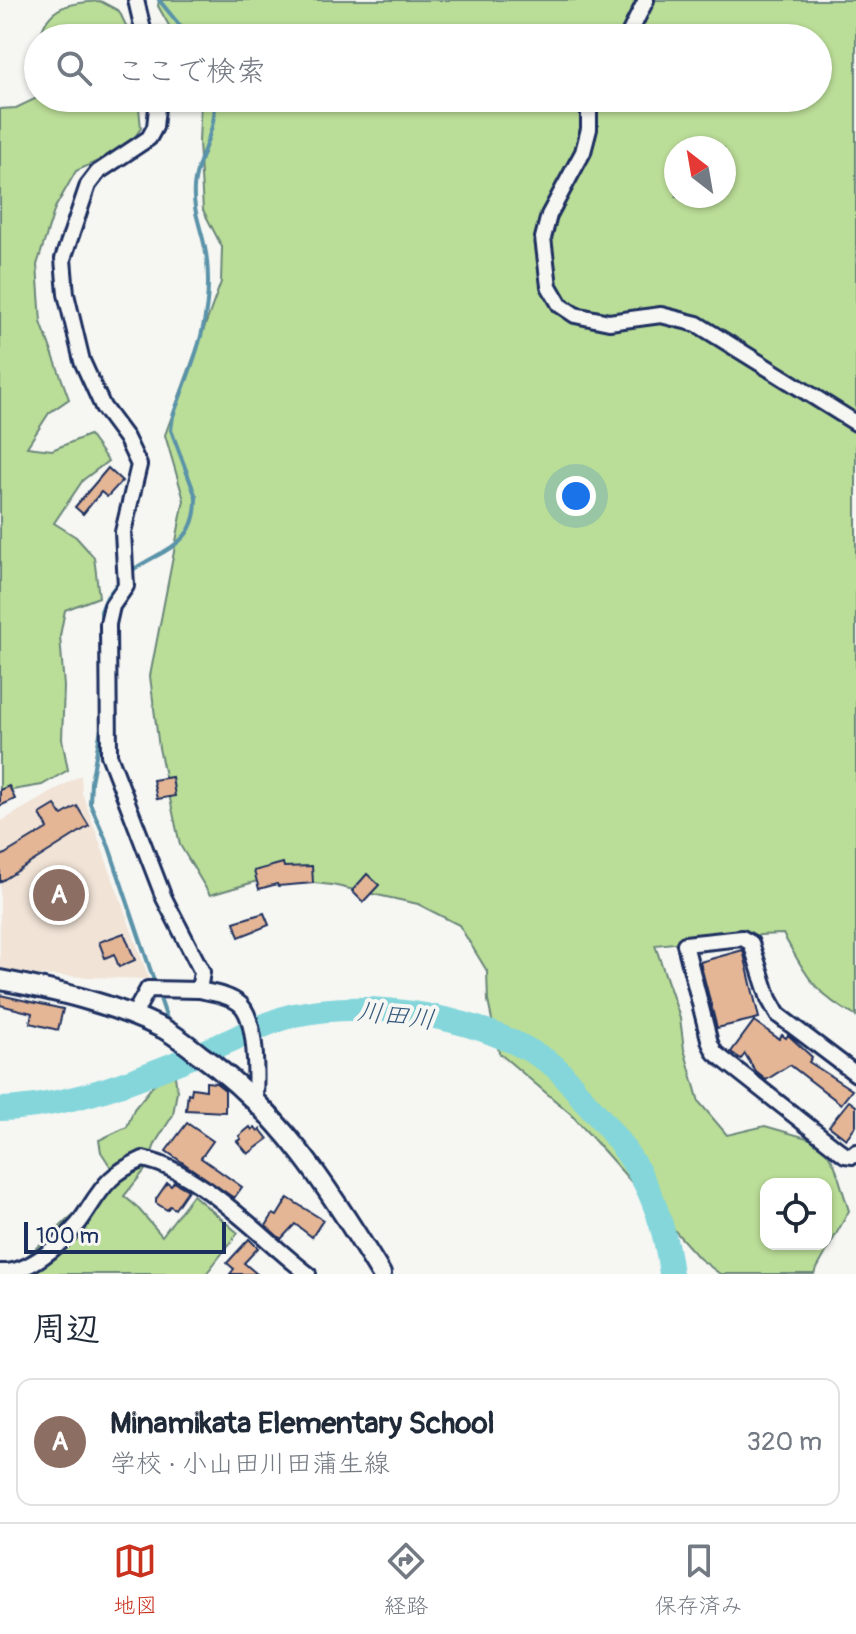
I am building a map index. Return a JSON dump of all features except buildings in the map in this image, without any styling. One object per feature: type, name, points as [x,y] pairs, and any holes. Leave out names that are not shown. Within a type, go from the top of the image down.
[{"type":"main road","points":[[0,980],[78,995],[133,1016],[168,1031],[222,1070],[255,1098],[285,1133],[340,1208],[381,1274]]},
{"type":"street","points":[[136,0],[142,24]]},
{"type":"street","points":[[634,24],[646,0]]},
{"type":"street","points":[[157,112],[155,127],[149,138],[98,172],[88,185],[63,259],[66,294],[82,361],[103,407],[126,438],[139,465],[123,532],[126,586],[112,606],[108,624],[109,755],[164,898],[202,972],[199,990]]},
{"type":"street","points":[[589,112],[589,129],[583,152],[549,215],[543,238],[549,286],[560,305],[575,315],[609,322],[661,315],[697,324],[856,423]]},
{"type":"street","points":[[856,1074],[778,1015],[769,999],[751,943],[742,938],[685,944],[715,1053],[845,1155],[853,1156],[856,1152]]},
{"type":"street","points":[[133,1016],[148,989],[199,990],[238,1002],[245,1011],[257,1058],[255,1098]]},
{"type":"street","points":[[0,1272],[11,1274],[54,1249],[80,1221],[112,1178],[143,1159],[157,1162],[210,1192],[308,1274]]},
{"type":"shaded area","points":[[81,775],[82,793],[149,979],[34,975],[0,968],[0,822]]},
{"type":"green space","points":[[159,0],[856,0],[856,1016],[820,991],[783,934],[655,945],[680,1018],[684,1049],[699,1102],[727,1135],[765,1126],[821,1142],[835,1166],[849,1211],[832,1242],[832,1178],[760,1178],[760,1250],[827,1250],[814,1274],[720,1274],[699,1258],[571,1114],[499,1053],[488,1001],[487,971],[459,925],[418,904],[332,885],[268,878],[210,895],[180,845],[159,748],[150,676],[184,500],[165,435],[221,282],[222,247],[203,210],[200,112],[832,112],[832,24],[168,24],[158,6]]},
{"type":"green space","points":[[100,1],[119,11],[125,24],[45,24],[54,12],[79,3]]},
{"type":"green space","points":[[24,104],[24,112],[139,112],[141,128],[128,147],[76,171],[55,208],[37,265],[41,322],[69,399],[49,413],[27,447],[52,450],[89,435],[108,461],[83,480],[54,523],[76,537],[94,557],[99,597],[65,610],[60,636],[64,687],[62,739],[68,770],[42,785],[0,792],[0,109]]},
{"type":"green space","points":[[175,1076],[177,1091],[173,1115],[156,1142],[145,1170],[124,1196],[162,1236],[193,1195],[238,1233],[206,1274],[0,1274],[0,1270],[25,1258],[106,1185],[112,1169],[101,1152],[99,1140],[127,1127],[134,1109],[160,1077]]},
{"type":"waterway","points":[[159,0],[179,24]]},
{"type":"waterway","points":[[131,571],[185,536],[195,513],[196,497],[171,430],[173,416],[200,341],[207,303],[207,261],[194,188],[214,112]]},
{"type":"waterway","points":[[121,579],[101,611],[102,723],[90,803],[109,847],[169,1025]]},
{"type":"waterway","name":"川田川","points":[[0,1109],[85,1096],[167,1067],[294,1015],[358,1009],[427,1015],[461,1023],[523,1047],[550,1063],[601,1119],[631,1159],[653,1200],[667,1247],[671,1274]]},
{"type":"waterway","points":[[176,1045],[181,1061]]},
{"type":"place","name":"Minamikata Elementary School","points":[[59,895]]}]
